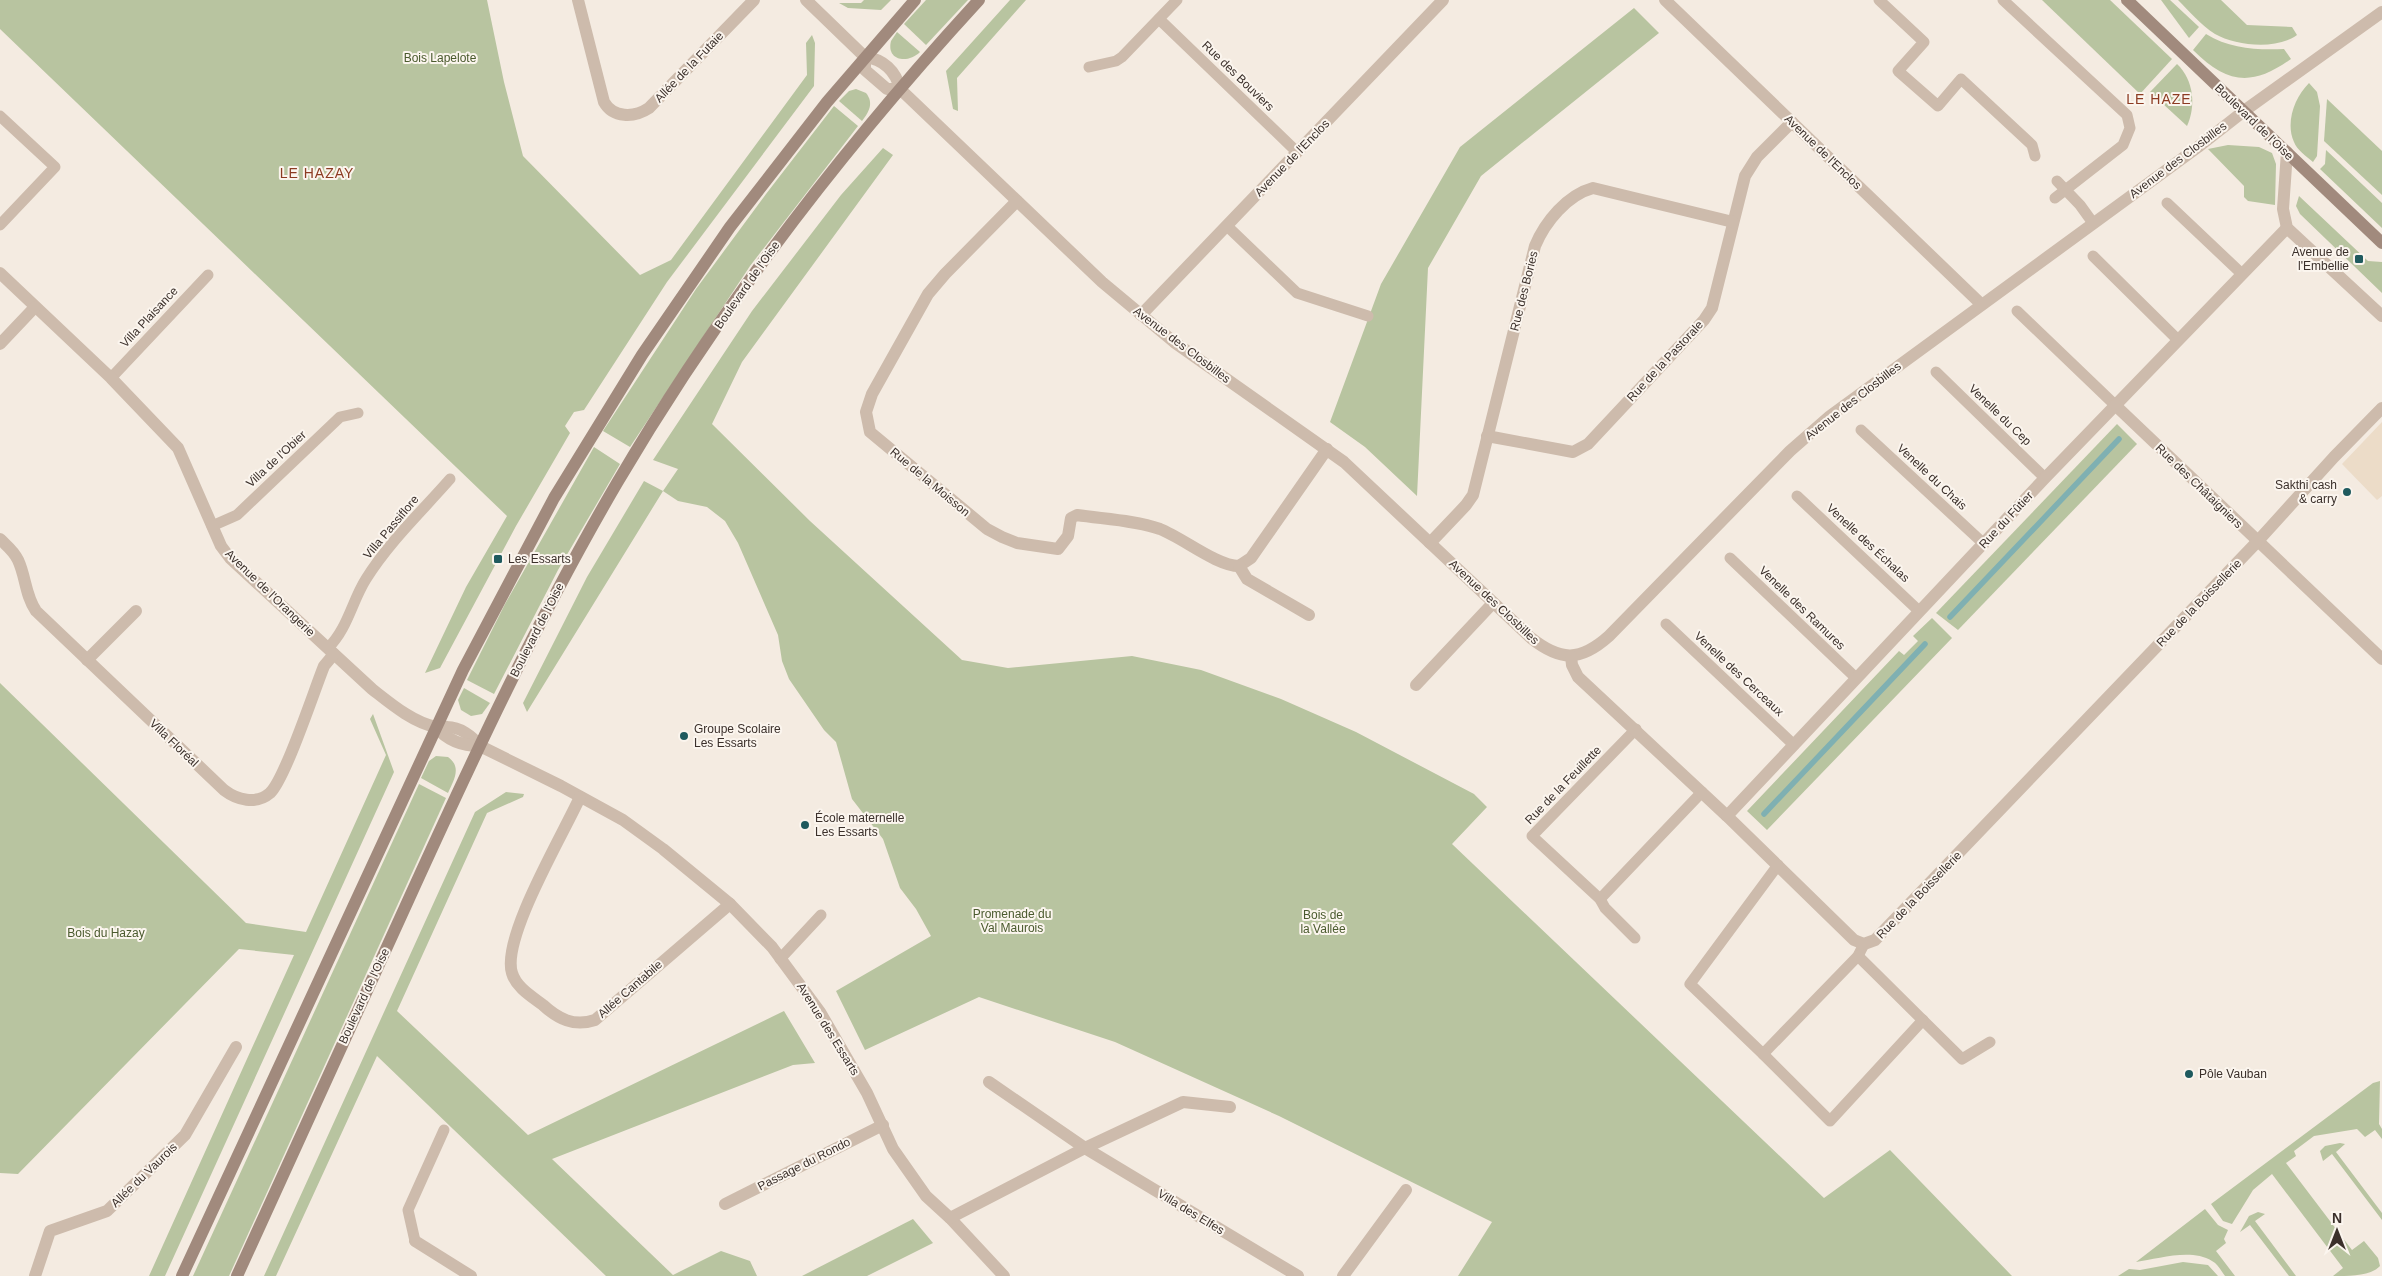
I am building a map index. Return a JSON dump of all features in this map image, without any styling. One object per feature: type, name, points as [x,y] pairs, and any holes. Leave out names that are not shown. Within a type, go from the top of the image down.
[{"type":"main road","points":[[182,1276],[436,727],[523,554],[563,482],[619,390],[730,227],[865,57],[915,0]]},
{"type":"main road","name":"Boulevard de l'Oise","points":[[237,1276],[480,746],[561,582],[619,481],[655,422],[764,260],[838,163],[900,89],[979,0]]},
{"type":"main road","name":"Boulevard de l'Oise","points":[[2127,0],[2382,243]]},
{"type":"street","name":"Allée de la Futaie","points":[[578,0],[604,102],[613,112],[631,115],[649,108],[754,0]]},
{"type":"street","name":"Avenue des Closbilles","points":[[806,0],[865,57],[877,58],[897,77],[900,89],[1102,282],[1174,342],[1327,449],[1359,474],[1493,603],[1548,651],[1571,656],[1587,652],[1609,636],[1812,431],[1885,374],[2244,111]]},
{"type":"street","name":"Avenue de l'Enclos","points":[[1141,315],[1443,0]]},
{"type":"street","name":"Avenue de l'Enclos","points":[[1665,0],[1981,304]]},
{"type":"street","points":[[2244,111],[2382,12]]},
{"type":"street","name":"Rue de la Pastorale","points":[[1487,436],[1573,452],[1588,444],[1704,320],[1712,308],[1744,176],[1750,166],[1792,122]]},
{"type":"street","points":[[2287,152],[2283,209],[2287,228],[2382,316]]},
{"type":"street","name":"Rue des Bories","points":[[1430,543],[1473,495],[1535,246],[1541,232],[1568,202],[1586,190],[1602,189],[1732,222]]},
{"type":"street","name":"Rue de la Moisson","points":[[1017,201],[945,274],[928,294],[867,405],[866,420],[870,432],[987,529],[1017,543],[1058,548],[1068,536],[1071,518],[1077,515],[1157,528],[1177,536],[1226,565],[1239,566]]},
{"type":"street","name":"Rue du Fûtier","points":[[1727,816],[1855,678],[2177,339],[2287,228]]},
{"type":"street","name":"Avenue de l'Orangerie","points":[[0,273],[111,378],[178,448],[221,546],[230,558],[372,689],[394,706],[436,727],[443,736],[467,746],[480,746]]},
{"type":"street","points":[[0,344],[35,307]]},
{"type":"street","name":"Rue des Châtaigniers","points":[[2115,405],[2382,659]]},
{"type":"street","name":"Rue de la Boissellerie","points":[[1571,656],[1572,665],[1578,678],[1636,729],[1854,940],[1864,944],[1875,940],[1882,933],[2257,542],[2334,457],[2382,408]]},
{"type":"street","points":[[1309,615],[1247,579],[1239,566],[1251,558],[1327,449]]},
{"type":"street","name":"Villa Floréal","points":[[0,539],[18,560],[28,600],[36,611],[224,790],[242,799],[254,800],[270,792],[275,785],[283,770],[331,651]]},
{"type":"street","points":[[1416,685],[1493,603]]},
{"type":"street","points":[[87,660],[136,611]]},
{"type":"street","name":"Avenue des Essarts","points":[[480,746],[623,820],[663,849],[730,904],[780,959],[820,1012],[867,1093],[893,1149],[926,1196],[950,1218],[1004,1276]]},
{"type":"street","name":"Allée Cantabile","points":[[580,797],[517,928],[509,962],[512,974],[518,985],[554,1015],[575,1023],[594,1020],[730,904]]},
{"type":"street","name":"Allée du Vaurois","points":[[35,1276],[50,1231],[107,1211],[185,1135],[236,1047]]},
{"type":"street","name":"Villa des Elfes","points":[[990,1082],[1085,1148],[1298,1276]]},
{"type":"street","points":[[950,1218],[1085,1148],[1183,1102],[1230,1107]]},
{"type":"street","name":"Passage du Rondo","points":[[725,1204],[883,1125]]},
{"type":"street","points":[[1343,1276],[1406,1190]]},
{"type":"street","points":[[415,1241],[471,1276]]},
{"type":"lane","points":[[1089,67],[1116,61],[1122,57],[1177,0]]},
{"type":"lane","points":[[1879,0],[1924,42],[1898,71],[1938,106],[1961,79],[2032,145],[2035,156]]},
{"type":"lane","points":[[2003,0],[2127,115],[2129,122],[2130,128],[2123,145],[2055,198]]},
{"type":"lane","name":"Rue des Bouviers","points":[[1159,19],[1298,152]]},
{"type":"lane","points":[[0,116],[55,168],[0,225]]},
{"type":"lane","points":[[2057,181],[2093,223]]},
{"type":"lane","points":[[2167,203],[2242,274]]},
{"type":"lane","points":[[1227,226],[1297,292],[1368,316]]},
{"type":"lane","points":[[2093,256],[2177,339]]},
{"type":"lane","name":"Villa Plaisance","points":[[111,378],[208,275]]},
{"type":"lane","name":"Rue des Châtaigniers","points":[[2017,311],[2115,405]]},
{"type":"lane","name":"Venelle du Cep","points":[[1936,372],[2045,478]]},
{"type":"lane","name":"Villa de l'Obier","points":[[212,526],[237,514],[340,417],[358,413]]},
{"type":"lane","name":"Venelle du Chais","points":[[1861,430],[1984,544]]},
{"type":"lane","name":"Villa Passiflore","points":[[331,651],[349,619],[365,581],[380,558],[450,479]]},
{"type":"lane","name":"Venelle des Échalas","points":[[1797,496],[1920,610]]},
{"type":"lane","name":"Venelle des Ramures","points":[[1730,558],[1855,678]]},
{"type":"lane","name":"Venelle des Cerceaux","points":[[1666,624],[1794,745]]},
{"type":"lane","name":"Rue de la Feuillette","points":[[1635,938],[1605,908],[1600,898],[1532,836],[1636,729]]},
{"type":"lane","points":[[1600,898],[1702,792]]},
{"type":"lane","points":[[1778,865],[1690,984],[1830,1120],[1923,1020]]},
{"type":"lane","points":[[780,959],[821,915]]},
{"type":"lane","points":[[1763,1054],[1858,956],[1864,944]]},
{"type":"lane","points":[[1858,956],[1962,1059],[1990,1042]]},
{"type":"lane","points":[[415,1241],[408,1210],[444,1130]]},
{"type":"green space","name":"Bois Lapelote","points":[[0,0],[487,0],[504,82],[523,156],[640,275],[671,260],[807,75],[806,43],[812,35],[815,43],[814,86],[667,282],[584,410],[574,412],[565,426],[570,433],[516,526],[440,668],[425,673],[466,587],[507,516],[0,29]]},
{"type":"green space","points":[[864,0],[891,0],[881,10],[848,8],[839,3],[861,3]]},
{"type":"green space","points":[[926,0],[968,0],[926,45],[904,24]]},
{"type":"green space","points":[[1010,0],[1026,0],[957,78],[958,111],[953,109],[946,71]]},
{"type":"green space","points":[[2042,0],[2110,0],[2172,59],[2140,94]]},
{"type":"green space","points":[[2161,0],[2170,0],[2199,27],[2189,38]]},
{"type":"green space","points":[[2178,0],[2221,0],[2247,25],[2292,27],[2297,35],[2279,43],[2256,45],[2234,41],[2215,34],[2195,18]]},
{"type":"green space","points":[[1634,8],[1659,33],[1481,176],[1428,268],[1417,496],[1365,447],[1330,422],[1381,284],[1460,147]]},
{"type":"green space","points":[[897,32],[920,52],[915,56],[904,59],[899,59],[895,56],[890,48],[891,41]]},
{"type":"green space","points":[[2206,34],[2225,43],[2244,48],[2284,49],[2291,59],[2264,74],[2240,78],[2229,75],[2217,70],[2193,50]]},
{"type":"green space","points":[[2177,64],[2187,78],[2192,94],[2192,110],[2187,126],[2150,92]]},
{"type":"green space","points":[[2309,83],[2317,92],[2320,106],[2317,156],[2313,162],[2295,145],[2291,134],[2293,110],[2299,95]]},
{"type":"green space","points":[[856,89],[866,93],[870,100],[868,111],[862,121],[839,101],[849,91]]},
{"type":"green space","points":[[2327,99],[2382,151],[2382,195],[2324,141]]},
{"type":"green space","points":[[834,106],[858,126],[750,266],[630,447],[603,431],[696,289]]},
{"type":"green space","points":[[2228,145],[2259,147],[2272,153],[2276,164],[2275,205],[2248,201],[2244,197],[2244,186],[2208,149]]},
{"type":"green space","name":"Bois de la Vallée","points":[[883,148],[893,155],[742,362],[712,424],[810,521],[962,660],[1008,668],[1132,656],[1201,670],[1281,699],[1356,732],[1474,794],[1487,807],[1452,844],[1824,1198],[1890,1150],[2012,1276],[1458,1276],[1492,1222],[1279,1116],[1115,1042],[979,997],[865,1050],[836,991],[931,936],[916,909],[900,888],[883,839],[852,799],[836,742],[824,730],[789,679],[782,661],[778,635],[738,543],[725,521],[707,507],[678,501],[663,491],[678,469],[653,460],[752,311],[841,195]]},
{"type":"green space","points":[[2326,150],[2382,203],[2382,228],[2320,169],[2325,164]]},
{"type":"green space","points":[[2299,196],[2368,261],[2382,262],[2382,293],[2300,214],[2296,206]]},
{"type":"green space","points":[[2117,424],[2137,444],[1958,630],[1936,613]]},
{"type":"green space","points":[[594,447],[620,464],[558,570],[494,694],[467,680],[505,604]]},
{"type":"green space","points":[[644,481],[663,491],[527,712],[523,703],[587,577]]},
{"type":"green space","points":[[1932,618],[1952,638],[1767,830],[1747,811],[1899,651],[1904,655],[1918,641],[1913,636]]},
{"type":"green space","name":"Bois du Hazay","points":[[0,683],[246,923],[306,932],[386,755],[370,719],[373,714],[394,772],[165,1276],[149,1276],[294,955],[239,949],[18,1174],[0,1173]]},
{"type":"green space","points":[[464,688],[490,703],[482,714],[471,716],[461,710],[458,700]]},
{"type":"green space","points":[[436,756],[448,757],[455,765],[456,774],[448,793],[421,778],[429,761]]},
{"type":"green space","points":[[419,784],[446,798],[229,1276],[193,1276]]},
{"type":"green space","points":[[506,792],[524,794],[523,797],[487,813],[397,1011],[528,1135],[784,1011],[815,1063],[793,1065],[552,1159],[673,1275],[721,1251],[750,1261],[757,1276],[606,1276],[377,1056],[276,1276],[264,1276],[475,812]]},
{"type":"green space","points":[[2380,1081],[2379,1124],[2382,1129],[2382,1139],[2375,1130],[2365,1137],[2357,1129],[2314,1136],[2294,1151],[2296,1156],[2286,1163],[2352,1250],[2364,1241],[2378,1258],[2380,1266],[2366,1274],[2333,1276],[2343,1268],[2272,1174],[2253,1190],[2232,1224],[2223,1221],[2211,1204],[2373,1083]]},
{"type":"green space","points":[[2345,1144],[2336,1152],[2382,1213],[2382,1220],[2332,1154],[2323,1161],[2320,1151],[2325,1146]]},
{"type":"green space","points":[[2205,1209],[2218,1225],[2228,1230],[2224,1239],[2226,1243],[2216,1251],[2235,1276],[2225,1276],[2214,1262],[2194,1255],[2136,1262]]},
{"type":"green space","points":[[2258,1212],[2265,1214],[2255,1221],[2296,1276],[2289,1276],[2250,1225],[2240,1232],[2249,1216]]},
{"type":"green space","points":[[913,1219],[933,1243],[867,1276],[802,1276]]},
{"type":"green space","points":[[2183,1262],[2208,1265],[2218,1276],[2118,1276],[2129,1269],[2140,1270]]},
{"type":"shaded area","points":[[2382,422],[2382,496],[2377,500],[2342,464]]},
{"type":"waterway","points":[[1950,617],[2119,439]]},
{"type":"waterway","points":[[1764,814],[1925,644]]},
{"type":"place","name":"Avenue de l'Embellie","points":[[2359,259]]},
{"type":"place","name":"Sakthi cash & carry","points":[[2347,492]]},
{"type":"place","name":"Les Essarts","points":[[498,559]]},
{"type":"place","name":"Groupe Scolaire Les Essarts","points":[[684,736]]},
{"type":"place","name":"École maternelle Les Essarts","points":[[805,825]]},
{"type":"place","name":"Pôle Vauban","points":[[2189,1074]]},
{"type":"district","name":"LE HAZE","points":[[2159,99]]},
{"type":"district","name":"LE HAZAY","points":[[317,173]]},
{"type":"park label","name":"Promenade du Val Maurois","points":[[1012,921]]}]
